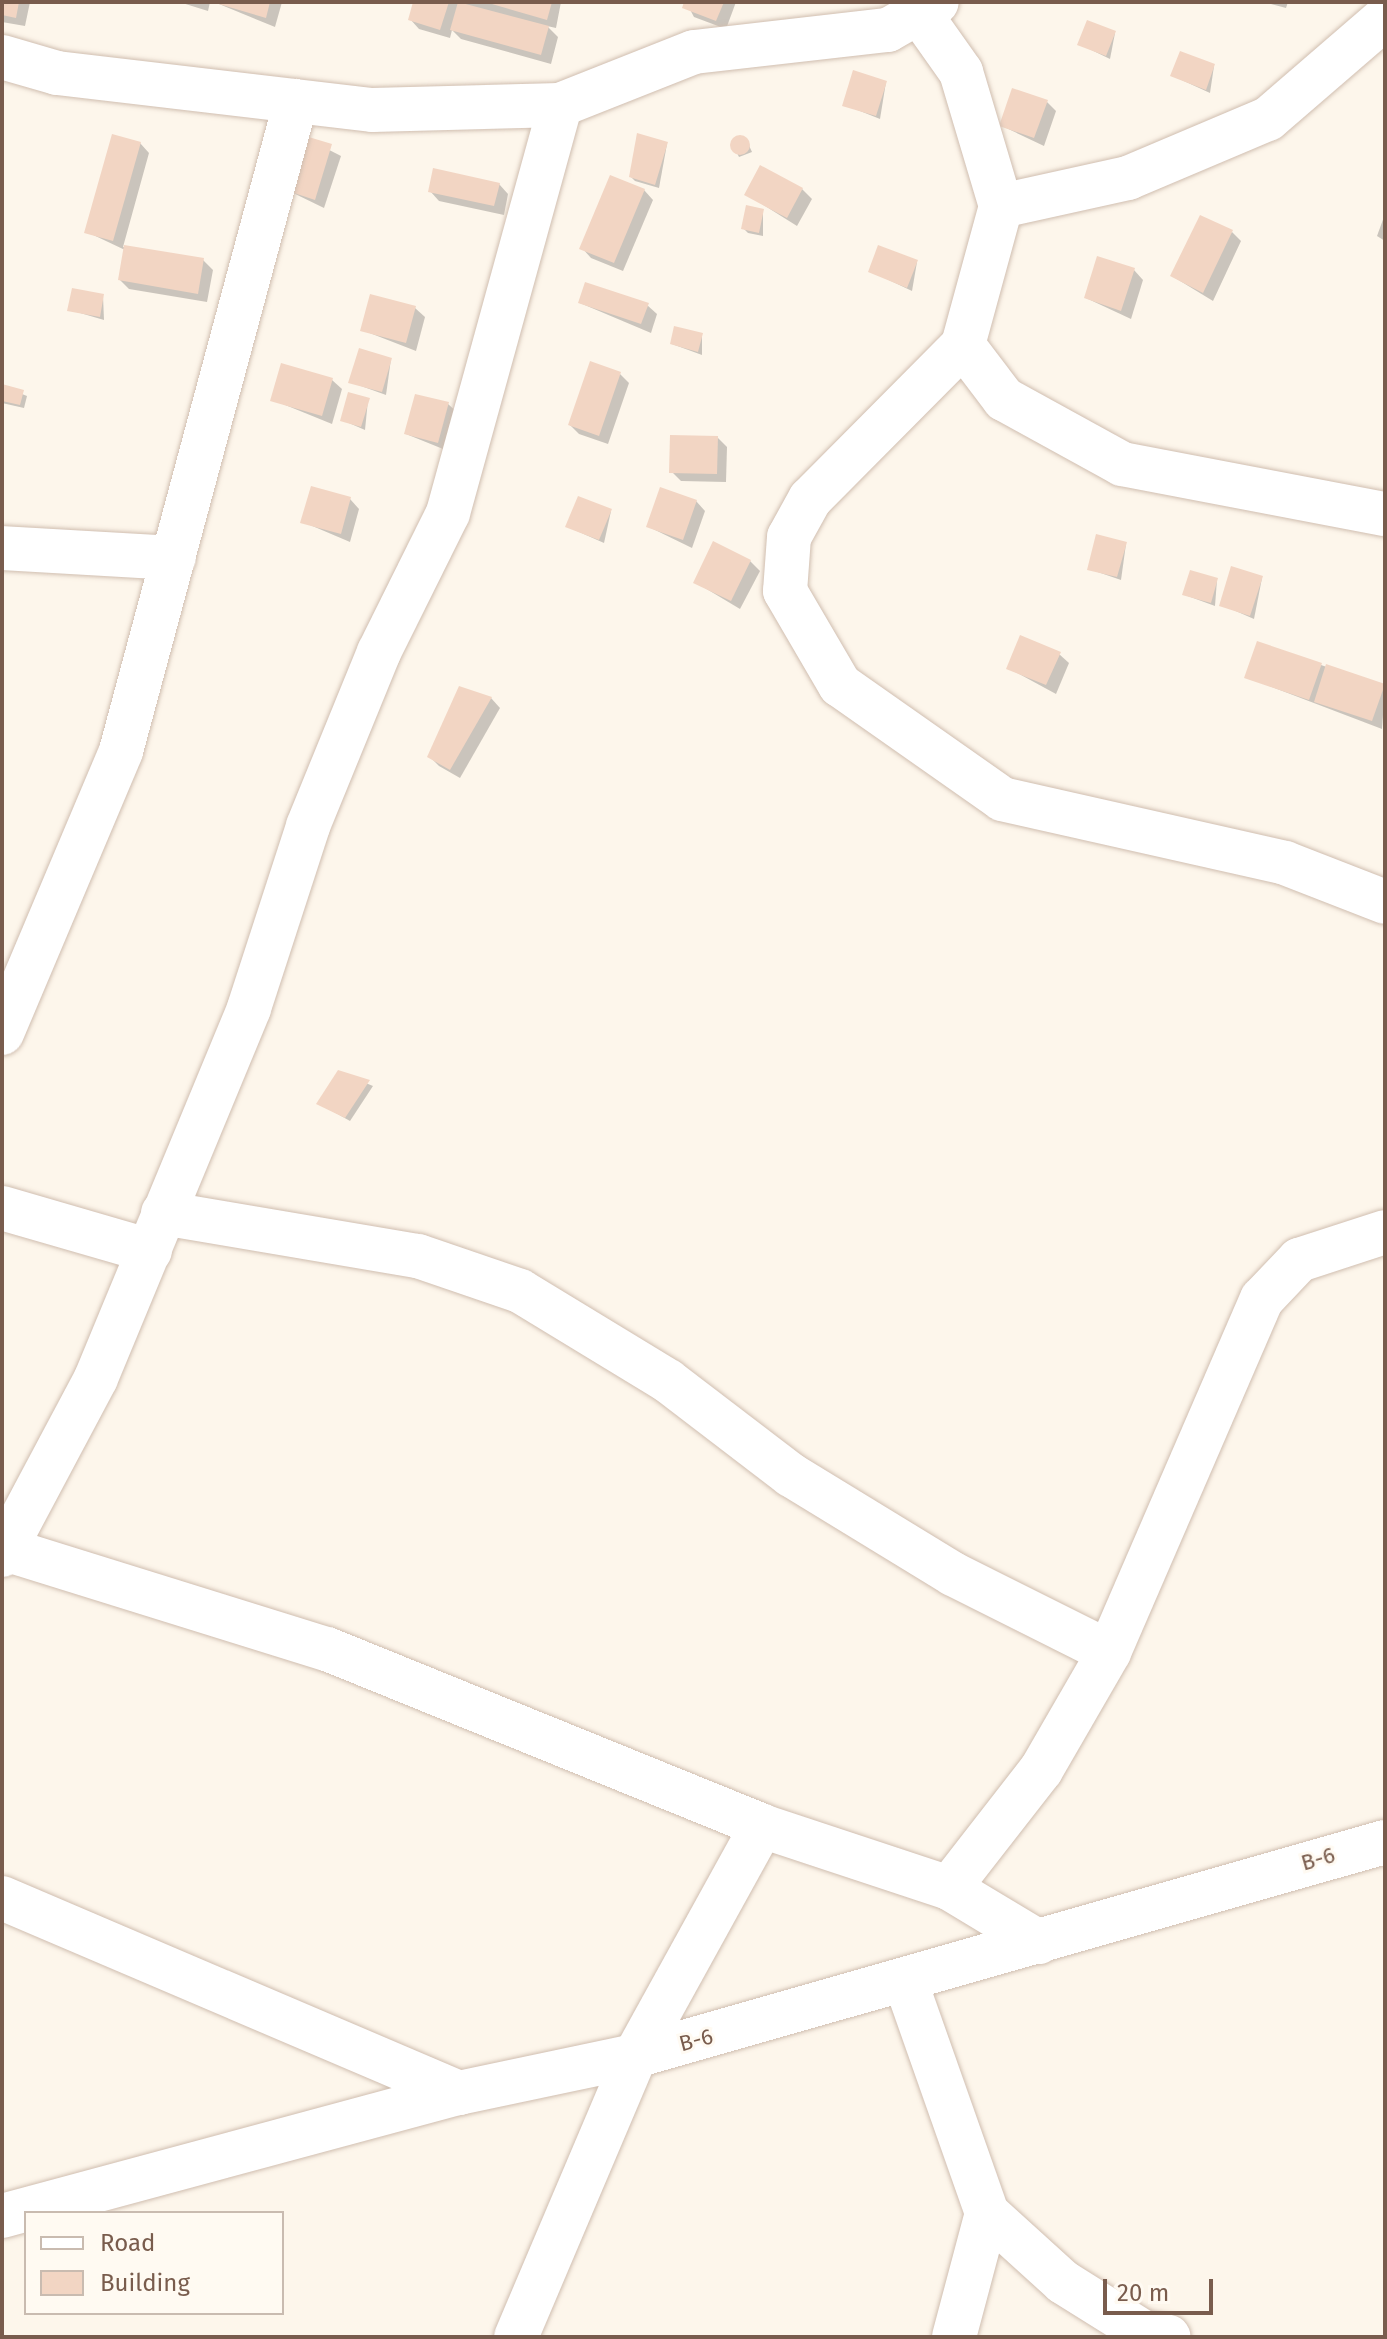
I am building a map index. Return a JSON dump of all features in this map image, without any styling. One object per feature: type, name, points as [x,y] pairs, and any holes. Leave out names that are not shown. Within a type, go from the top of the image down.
[{"type":"street","points":[[2,57],[57,73],[372,110],[560,105],[694,52],[888,30],[929,8],[961,72],[1001,206],[963,345],[810,499],[789,537],[785,591],[840,685],[1002,799],[1285,863],[1385,902]]},
{"type":"street","points":[[1001,206],[1128,178],[1268,119],[1385,18]]},
{"type":"street","points":[[2,1033],[121,751],[296,101]]},
{"type":"street","points":[[560,105],[448,513],[379,652],[320,797],[249,1008],[96,1378],[4,1552],[327,1649],[762,1826],[949,1888],[1039,1942]]},
{"type":"street","points":[[963,345],[1004,399],[1122,464],[1385,514]]},
{"type":"street","points":[[2,548],[174,558]]},
{"type":"street","points":[[2,1208],[156,1232],[418,1256],[520,1291],[668,1381],[791,1475],[953,1574],[1109,1652]]},
{"type":"street","points":[[949,1888],[1041,1770],[1109,1652],[1262,1299],[1299,1260],[1385,1232]]},
{"type":"street","points":[[516,2337],[635,2056],[762,1826]]},
{"type":"street","name":"B-6","points":[[2,2216],[459,2093],[635,2056],[906,1983],[1385,1842]]},
{"type":"street","points":[[2,1898],[459,2093]]},
{"type":"street","points":[[906,1983],[987,2213],[1063,2282],[1143,2332],[1169,2337]]},
{"type":"street","points":[[954,2337],[987,2213]]},
{"type":"building","points":[[2,2],[19,2],[16,18],[2,15]]},
{"type":"building","points":[[212,2],[270,2],[266,18]]},
{"type":"building","points":[[413,2],[449,2],[440,30],[408,20]]},
{"type":"building","points":[[458,2],[549,26],[541,55],[450,30]]},
{"type":"building","points":[[485,2],[552,2],[547,20]]},
{"type":"building","points":[[684,2],[724,2],[716,21],[682,8]]},
{"type":"building","points":[[1087,20],[1116,31],[1106,56],[1077,45]]},
{"type":"building","points":[[1180,51],[1215,64],[1206,90],[1170,76]]},
{"type":"building","points":[[853,70],[887,81],[876,116],[842,106]]},
{"type":"building","points":[[1012,88],[1048,100],[1034,138],[999,126]]},
{"type":"building","points":[[637,133],[668,142],[655,185],[629,177]]},
{"type":"building","points":[[112,134],[141,142],[113,241],[84,233]]},
{"type":"building","points":[[302,135],[332,144],[315,200],[285,190]]},
{"type":"building","points":[[740,135],[747,138],[750,145],[747,152],[740,155],[733,152],[730,145],[733,138]]},
{"type":"building","points":[[760,165],[803,188],[787,218],[744,195]]},
{"type":"building","points":[[433,168],[500,183],[494,206],[428,192]]},
{"type":"building","points":[[610,175],[645,189],[614,263],[579,249]]},
{"type":"building","points":[[746,205],[764,209],[759,233],[741,229]]},
{"type":"building","points":[[1200,215],[1233,230],[1203,293],[1170,276]]},
{"type":"building","points":[[124,245],[204,258],[198,294],[118,280]]},
{"type":"building","points":[[878,245],[918,260],[907,288],[868,272]]},
{"type":"building","points":[[1097,256],[1135,268],[1121,311],[1084,298]]},
{"type":"building","points":[[585,282],[649,303],[641,324],[578,303]]},
{"type":"building","points":[[72,288],[104,294],[100,317],[67,311]]},
{"type":"building","points":[[370,294],[416,306],[406,343],[360,331]]},
{"type":"building","points":[[674,326],[703,333],[698,352],[670,344]]},
{"type":"building","points":[[359,348],[392,358],[382,392],[348,383]]},
{"type":"building","points":[[590,361],[621,372],[599,436],[568,425]]},
{"type":"building","points":[[281,363],[333,378],[322,416],[270,401]]},
{"type":"building","points":[[2,384],[24,390],[20,405],[2,401]]},
{"type":"building","points":[[348,392],[370,398],[361,427],[340,421]]},
{"type":"building","points":[[415,394],[449,402],[438,443],[404,434]]},
{"type":"building","points":[[670,435],[718,436],[717,474],[669,473]]},
{"type":"building","points":[[311,486],[351,497],[341,534],[300,523]]},
{"type":"building","points":[[660,487],[697,500],[683,540],[646,527]]},
{"type":"building","points":[[578,496],[612,509],[599,540],[565,527]]},
{"type":"building","points":[[1096,534],[1127,542],[1117,577],[1087,570]]},
{"type":"building","points":[[713,541],[751,560],[731,601],[693,583]]},
{"type":"building","points":[[1231,566],[1263,576],[1250,616],[1219,606]]},
{"type":"building","points":[[1190,570],[1218,578],[1211,603],[1182,595]]},
{"type":"building","points":[[1020,635],[1061,652],[1046,685],[1006,669]]},
{"type":"building","points":[[1257,641],[1322,663],[1309,700],[1244,678]]},
{"type":"building","points":[[1326,664],[1385,684],[1372,721],[1314,702]]},
{"type":"building","points":[[459,686],[492,697],[450,770],[427,757]]},
{"type":"building","points":[[338,1070],[370,1080],[345,1118],[316,1104]]}]
